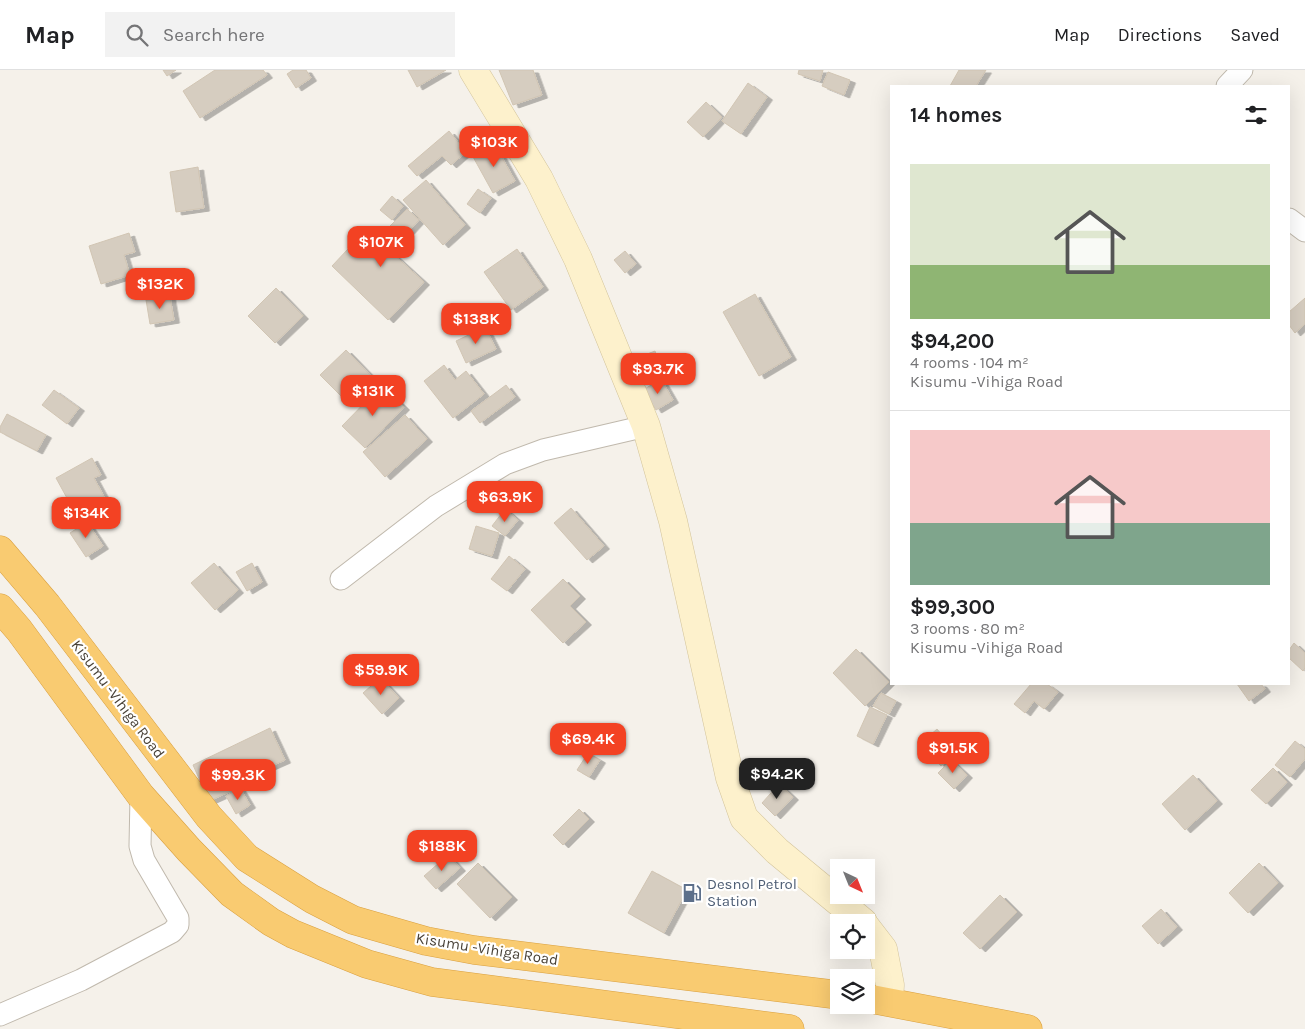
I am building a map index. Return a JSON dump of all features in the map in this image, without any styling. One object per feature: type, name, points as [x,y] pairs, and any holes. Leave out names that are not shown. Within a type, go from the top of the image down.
[{"type":"highway","name":"Kisumu -Vihiga Road","points":[[0,550],[46,605],[209,817],[247,858],[312,899],[353,920],[426,941],[474,950],[830,994]]},
{"type":"highway","points":[[0,608],[19,630],[141,796],[232,894],[271,922],[293,934],[367,964],[432,982],[736,1025],[790,1029]]},
{"type":"highway","points":[[878,1000],[1028,1029]]},
{"type":"street","points":[[473,70],[539,179],[578,259],[646,426],[673,521],[730,778],[744,818],[777,851],[853,914]]},
{"type":"street","points":[[1228,85],[1242,70]]},
{"type":"street","points":[[1290,220],[1305,231]]},
{"type":"street","points":[[340,579],[436,506],[505,464],[544,450],[646,426]]},
{"type":"street","points":[[0,1015],[81,980],[172,932],[178,925],[178,918],[144,860],[140,846],[141,796]]},
{"type":"street","points":[[875,939],[883,949],[890,985],[878,1000]]},
{"type":"building","points":[[163,70],[176,70],[167,76]]},
{"type":"building","points":[[215,70],[263,70],[267,75],[200,118],[183,91]]},
{"type":"building","points":[[293,70],[306,70],[311,78],[296,88],[287,74]]},
{"type":"building","points":[[408,70],[446,70],[417,87]]},
{"type":"building","points":[[499,70],[533,70],[542,95],[513,105]]},
{"type":"building","points":[[799,70],[823,70],[820,81],[798,74]]},
{"type":"building","points":[[959,70],[986,70],[977,85],[951,85]]},
{"type":"building","points":[[828,72],[850,80],[844,95],[822,86]]},
{"type":"building","points":[[748,83],[767,97],[741,134],[722,121]]},
{"type":"building","points":[[706,102],[722,117],[703,137],[687,122]]},
{"type":"building","points":[[449,131],[466,152],[451,165],[442,156],[417,176],[408,166]]},
{"type":"building","points":[[494,143],[515,181],[493,193],[472,155]]},
{"type":"building","points":[[198,167],[204,208],[176,212],[170,172]]},
{"type":"building","points":[[426,180],[465,225],[443,245],[403,200]]},
{"type":"building","points":[[478,189],[491,198],[480,213],[467,204]]},
{"type":"building","points":[[392,196],[403,206],[392,220],[380,210]]},
{"type":"building","points":[[407,209],[419,220],[390,251],[424,282],[388,320],[332,266],[363,233],[373,243]]},
{"type":"building","points":[[129,233],[135,252],[124,255],[130,275],[101,284],[89,246]]},
{"type":"building","points":[[517,249],[543,287],[511,310],[484,272]]},
{"type":"building","points":[[625,251],[636,264],[625,273],[614,260]]},
{"type":"building","points":[[276,288],[303,316],[275,343],[248,316]]},
{"type":"building","points":[[755,294],[791,357],[759,376],[723,312]]},
{"type":"building","points":[[170,297],[174,320],[150,324],[146,300]]},
{"type":"building","points":[[1305,298],[1305,324],[1295,333],[1290,326],[1290,311]]},
{"type":"building","points":[[485,327],[496,349],[466,363],[456,341]]},
{"type":"building","points":[[346,350],[373,378],[348,403],[320,375]]},
{"type":"building","points":[[655,351],[664,375],[651,380],[642,356]]},
{"type":"building","points":[[444,365],[455,380],[466,371],[484,394],[453,418],[424,381]]},
{"type":"building","points":[[661,379],[673,400],[656,410],[643,390]]},
{"type":"building","points":[[382,385],[404,407],[365,448],[342,426]]},
{"type":"building","points":[[506,385],[515,397],[480,423],[471,411]]},
{"type":"building","points":[[54,390],[79,408],[67,424],[42,405]]},
{"type":"building","points":[[7,414],[46,435],[37,451],[0,432],[0,427]]},
{"type":"building","points":[[405,415],[427,439],[385,477],[363,452]]},
{"type":"building","points":[[92,458],[101,475],[94,478],[108,504],[79,520],[56,478]]},
{"type":"building","points":[[571,508],[604,546],[587,560],[554,523]]},
{"type":"building","points":[[505,509],[518,520],[505,536],[492,526]]},
{"type":"building","points":[[87,522],[103,546],[86,557],[70,533]]},
{"type":"building","points":[[476,526],[499,533],[492,556],[469,549]]},
{"type":"building","points":[[509,556],[525,569],[507,591],[491,579]]},
{"type":"building","points":[[214,563],[238,590],[215,610],[191,583]]},
{"type":"building","points":[[252,563],[262,582],[247,591],[236,572]]},
{"type":"building","points":[[563,579],[580,596],[570,606],[586,622],[563,643],[531,610]]},
{"type":"building","points":[[1294,643],[1305,653],[1305,668],[1303,671],[1290,659],[1290,649]]},
{"type":"building","points":[[856,649],[889,682],[865,706],[833,673]]},
{"type":"building","points":[[380,678],[399,698],[382,714],[363,693]]},
{"type":"building","points":[[1030,685],[1048,685],[1058,692],[1044,709],[1034,701],[1025,713],[1014,704]]},
{"type":"building","points":[[1238,685],[1262,685],[1265,689],[1249,701]]},
{"type":"building","points":[[881,693],[896,701],[889,714],[873,706]]},
{"type":"building","points":[[870,707],[887,715],[873,744],[857,736]]},
{"type":"building","points":[[270,728],[285,760],[260,771],[262,777],[209,801],[193,765]]},
{"type":"building","points":[[937,729],[957,753],[941,766],[921,743]]},
{"type":"building","points":[[1295,741],[1305,749],[1305,759],[1290,777],[1275,765]]},
{"type":"building","points":[[588,753],[600,760],[589,777],[577,770]]},
{"type":"building","points":[[951,760],[967,775],[954,789],[938,773]]},
{"type":"building","points":[[1273,768],[1287,782],[1266,804],[1251,790]]},
{"type":"building","points":[[1193,775],[1217,801],[1185,830],[1162,804]]},
{"type":"building","points":[[779,784],[793,797],[775,816],[762,803]]},
{"type":"building","points":[[240,788],[250,805],[236,814],[226,796]]},
{"type":"building","points":[[579,809],[589,819],[563,845],[553,835]]},
{"type":"building","points":[[448,855],[460,868],[436,889],[424,876]]},
{"type":"building","points":[[478,863],[512,897],[490,918],[457,884]]},
{"type":"building","points":[[1259,863],[1278,883],[1248,913],[1229,893]]},
{"type":"building","points":[[652,871],[687,890],[664,933],[628,913]]},
{"type":"building","points":[[1000,895],[1017,912],[980,949],[963,933]]},
{"type":"building","points":[[1161,909],[1177,927],[1158,944],[1142,926]]},
{"type":"place","name":"Desnol Petrol Station","points":[[692,893]]}]
